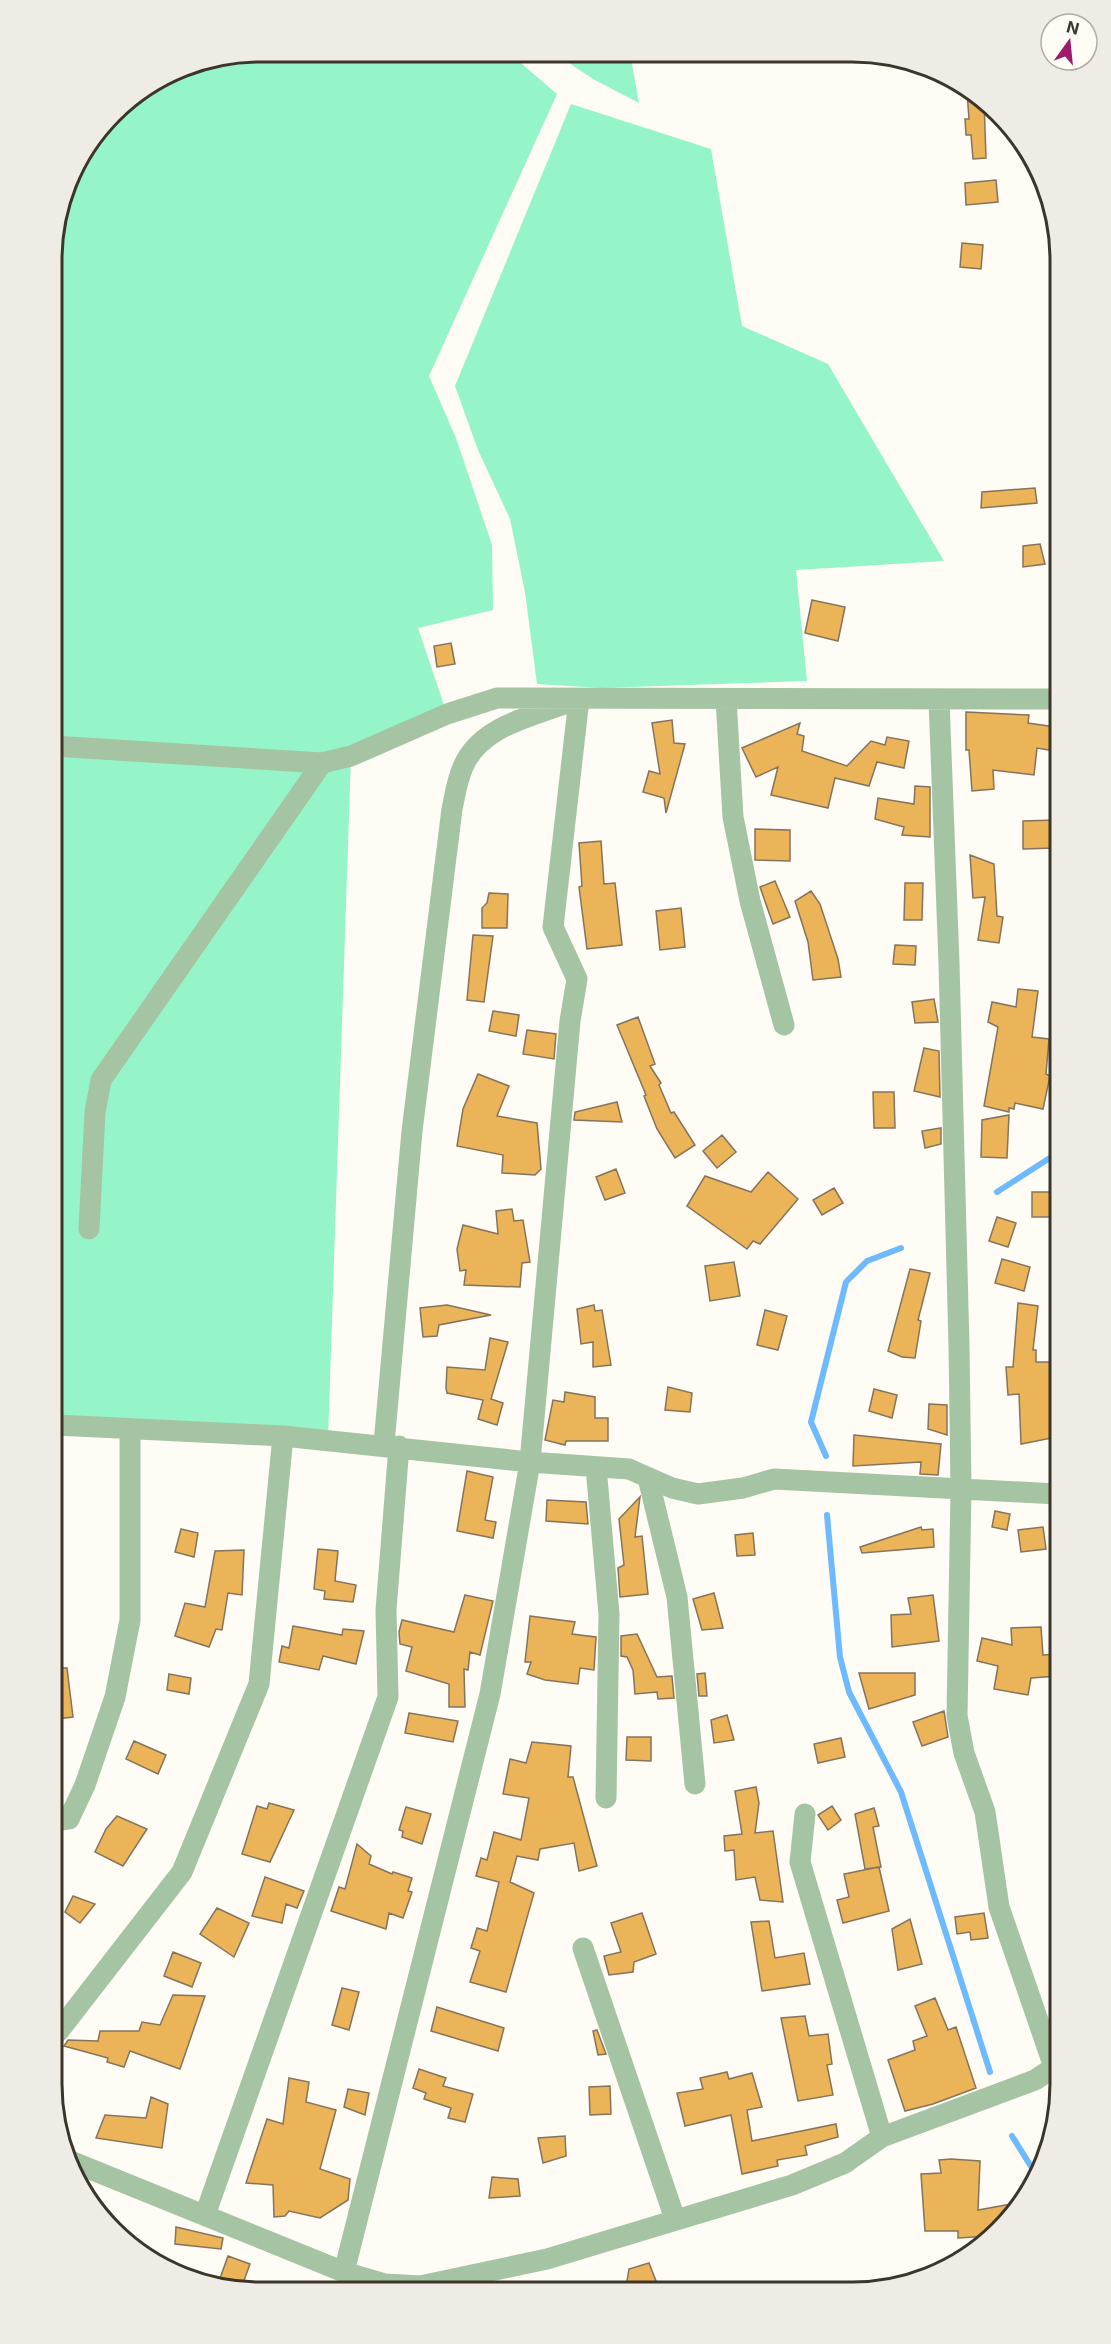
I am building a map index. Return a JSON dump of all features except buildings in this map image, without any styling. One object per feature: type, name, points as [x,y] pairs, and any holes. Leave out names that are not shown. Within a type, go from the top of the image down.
[{"type":"street","points":[[62,747],[322,762],[351,756],[447,714],[498,698],[1050,699]]},
{"type":"street","points":[[206,2215],[388,1697],[386,1610],[392,1445],[412,1131],[452,809],[463,766],[483,739],[508,724],[579,699]]},
{"type":"street","points":[[344,2272],[490,1694],[530,1462],[570,1021],[577,979],[553,927],[579,699]]},
{"type":"street","points":[[726,699],[733,817],[750,902],[784,1024]]},
{"type":"street","points":[[939,700],[950,963],[961,1490],[957,1716],[964,1753],[985,1812],[999,1907],[1049,2043]]},
{"type":"street","points":[[89,1229],[95,1112],[101,1080],[322,762]]},
{"type":"street","points":[[62,1425],[283,1436],[392,1445],[530,1462],[629,1469],[648,1478],[698,1494],[744,1488],[774,1479],[1049,1494]]},
{"type":"street","points":[[62,1820],[69,1818],[85,1785],[115,1697],[130,1620],[130,1430]]},
{"type":"street","points":[[62,2027],[182,1872],[258,1684],[283,1436]]},
{"type":"street","points":[[596,1467],[609,1614],[606,1798]]},
{"type":"street","points":[[648,1478],[677,1597],[695,1784]]},
{"type":"street","points":[[805,1814],[800,1862],[882,2138]]},
{"type":"street","points":[[583,1947],[675,2219]]},
{"type":"street","points":[[439,2282],[547,2259],[792,2185],[845,2163],[882,2138],[1035,2080],[1049,2070]]},
{"type":"street","points":[[79,2164],[344,2272],[378,2282]]},
{"type":"green space","points":[[259,62],[520,62],[557,94],[429,376],[456,438],[492,545],[493,610],[418,628],[447,714],[351,756],[328,1440],[62,1424],[62,246],[65,221],[77,183],[88,160],[119,119],[149,95],[196,72],[233,63]]},
{"type":"green space","points":[[568,62],[632,62],[639,103],[593,79]]},
{"type":"green space","points":[[571,104],[711,149],[742,326],[828,364],[944,561],[796,570],[807,681],[601,688],[537,684],[525,592],[510,519],[478,450],[455,386]]},
{"type":"waterway","points":[[997,1192],[1050,1158]]},
{"type":"waterway","points":[[826,1456],[811,1422],[846,1282],[867,1261],[901,1248]]},
{"type":"waterway","points":[[827,1515],[840,1657],[849,1692],[901,1792],[990,2072]]},
{"type":"waterway","points":[[1012,2136],[1031,2167]]}]
